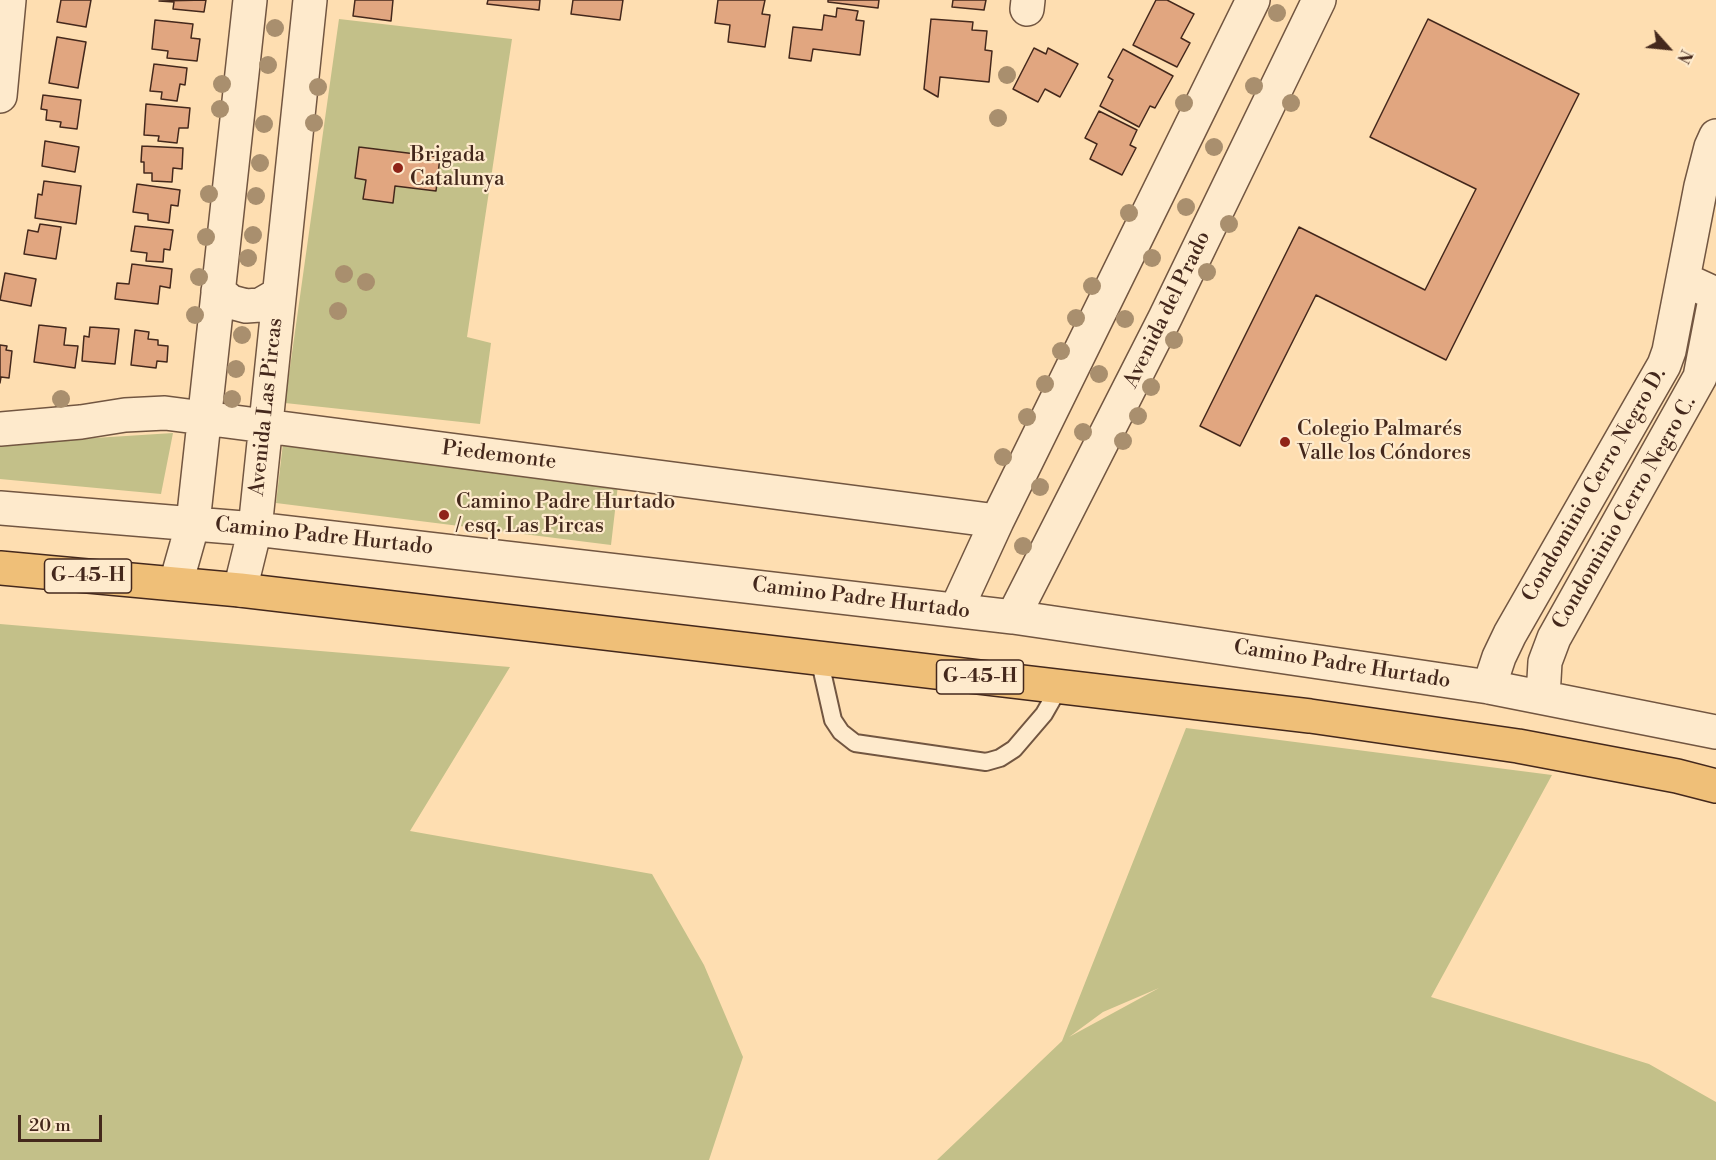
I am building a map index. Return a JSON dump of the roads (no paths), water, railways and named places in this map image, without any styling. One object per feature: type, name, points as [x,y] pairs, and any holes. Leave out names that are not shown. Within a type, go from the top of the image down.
[{"type":"main road","name":"G-45-H","points":[[0,568],[240,590],[1310,716],[1495,743],[1610,763],[1716,786]]},
{"type":"street","points":[[0,96],[9,0]]},
{"type":"street","points":[[176,583],[193,523],[249,0]]},
{"type":"street","name":"Avenida Las Pircas","points":[[240,590],[255,529],[310,0]]},
{"type":"street","points":[[956,610],[997,521],[1253,0]]},
{"type":"street","name":"Avenida del Prado","points":[[1013,617],[1165,318],[1319,0]]},
{"type":"street","name":"Condominio Cerro Negro D.","points":[[1489,687],[1510,634],[1661,372],[1669,351],[1701,186],[1716,136]]},
{"type":"street","points":[[1683,279],[1716,294]]},
{"type":"street","name":"Avenida Las Pircas","points":[[218,291],[231,302],[246,306],[260,305],[279,294]]},
{"type":"street","name":"Condominio Cerro Negro C.","points":[[1543,697],[1545,662],[1554,638],[1696,387],[1702,369],[1716,294]]},
{"type":"street","name":"Piedemonte","points":[[0,429],[165,412],[997,521]]},
{"type":"street","name":"Camino Padre Hurtado","points":[[0,508],[255,529],[1013,617],[1489,687],[1716,732]]},
{"type":"lane","points":[[819,658],[832,720],[841,732],[855,743],[986,762],[1000,758],[1014,749],[1044,714],[1060,686]]},
{"type":"place","name":"Brigada Catalunya","points":[[398,168]]},
{"type":"place","name":"Colegio Palmarés Valle los Cóndores","points":[[1285,442]]},
{"type":"place","name":"Camino Padre Hurtado / esq. Las Pircas","points":[[444,515]]}]
